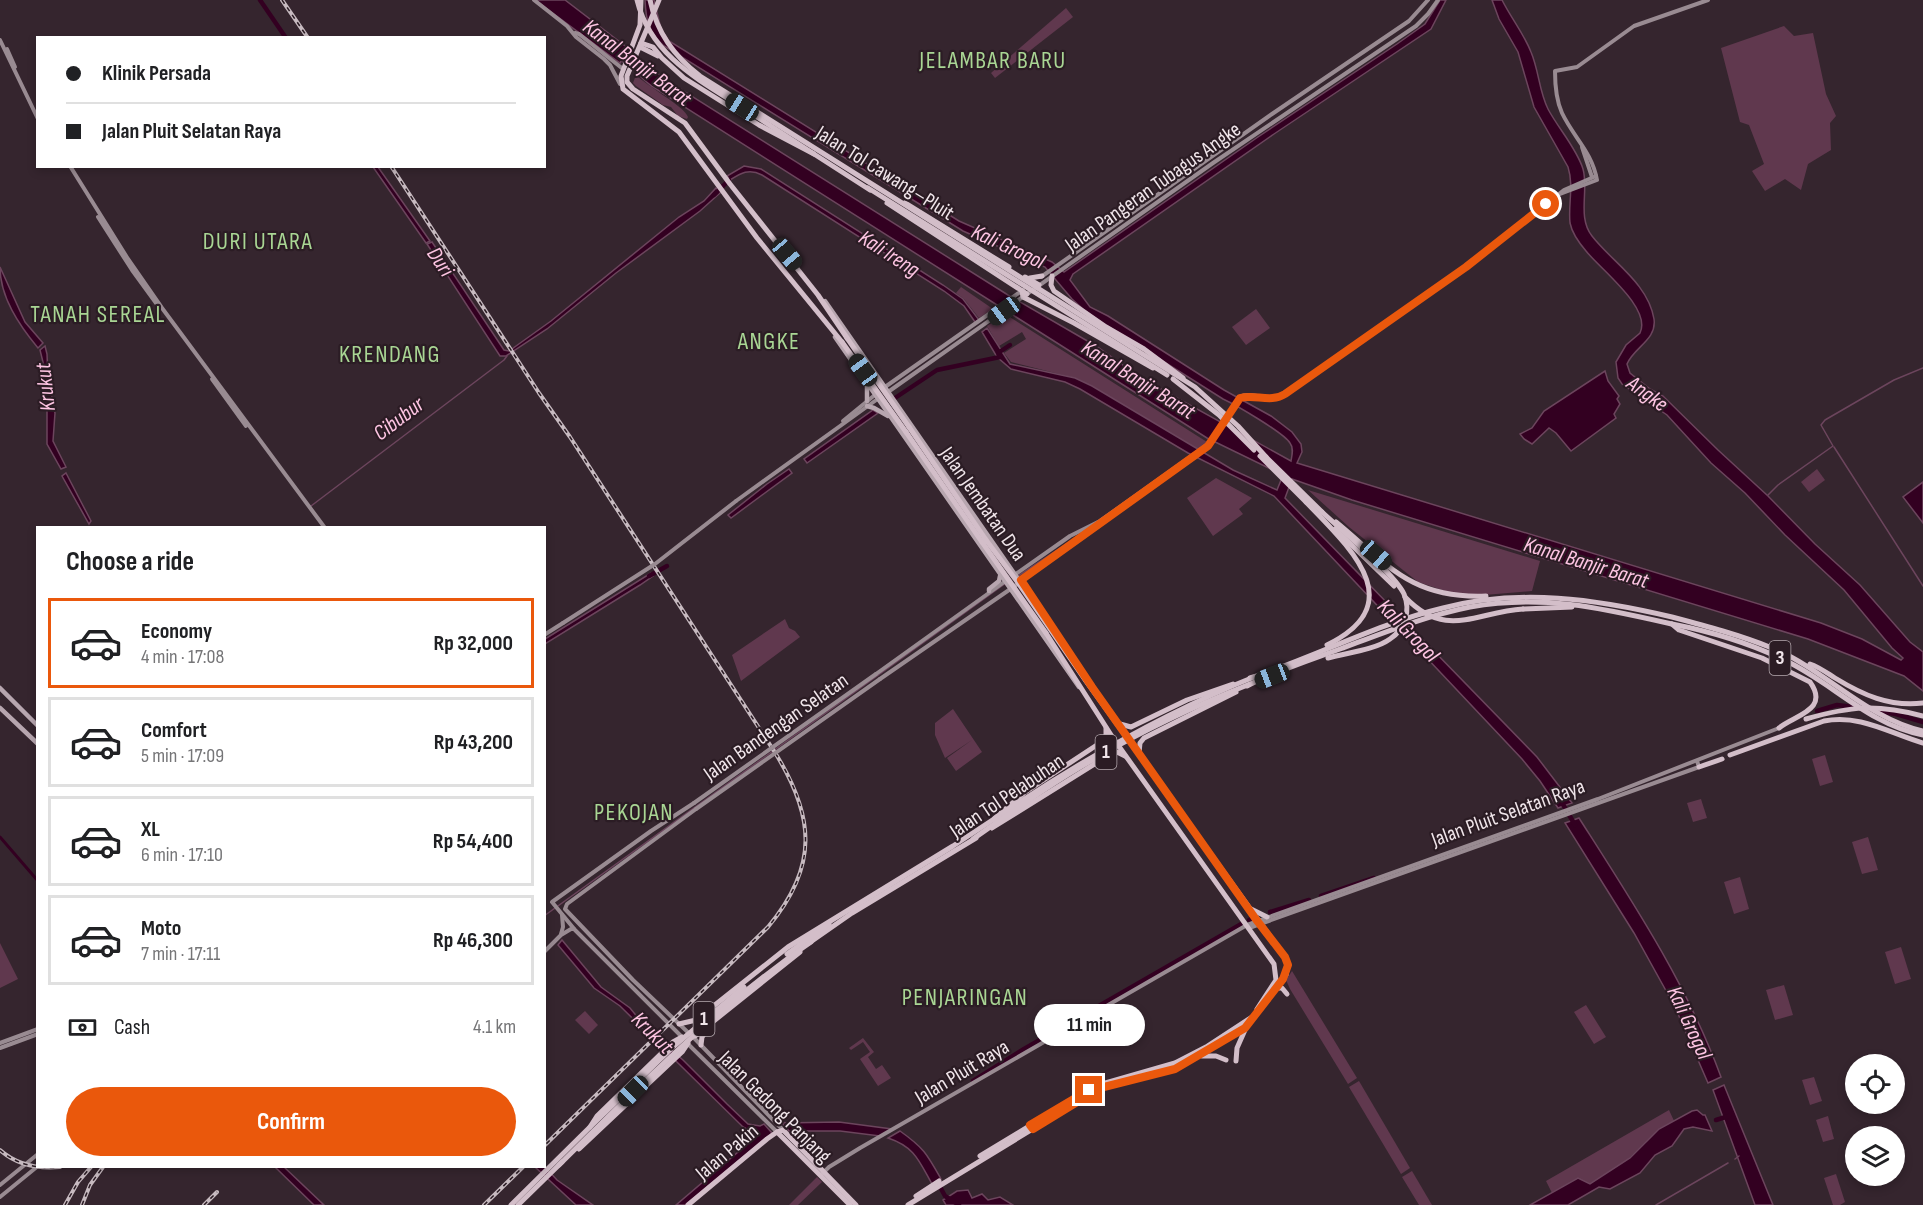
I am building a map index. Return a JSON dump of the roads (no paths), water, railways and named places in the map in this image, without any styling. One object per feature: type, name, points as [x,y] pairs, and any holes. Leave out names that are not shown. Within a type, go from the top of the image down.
[{"type":"highway","points":[[634,52],[640,25],[639,0]]},
{"type":"highway","name":"Jalan Tol Cawang–Pluit","points":[[639,0],[648,29],[662,49],[676,64],[698,81],[1167,375],[1199,398],[1237,431],[1306,502]]},
{"type":"highway","name":"Jalan Tol Cawang–Pluit","points":[[650,0],[654,17],[664,38],[687,66],[894,199],[1195,387],[1322,512]]},
{"type":"highway","points":[[621,85],[625,70],[641,43],[659,0]]},
{"type":"highway","points":[[641,43],[653,47],[684,78],[794,145],[814,154]]},
{"type":"highway","name":"1","points":[[625,70],[630,85],[685,123],[807,282],[840,327],[845,340]]},
{"type":"highway","name":"1","points":[[621,85],[626,93],[679,132],[757,238],[823,318],[845,340]]},
{"type":"highway","points":[[667,124],[674,119],[673,114]]},
{"type":"highway","points":[[679,132],[679,123],[685,123]]},
{"type":"highway","points":[[868,188],[1014,286],[1021,295],[1074,323],[1140,363],[1167,375]]},
{"type":"highway","points":[[894,199],[915,207],[1036,284]]},
{"type":"highway","points":[[1051,274],[1053,290],[1082,311],[1144,349],[1195,387]]},
{"type":"highway","points":[[1022,276],[1034,278],[1042,276]]},
{"type":"highway","name":"Jalan Jembatan Dua","points":[[845,340],[1048,632],[1092,687]]},
{"type":"highway","points":[[1306,502],[1415,607],[1431,617],[1453,621],[1523,609],[1566,607],[1609,609]]},
{"type":"highway","points":[[1299,659],[1352,630],[1364,615],[1369,591],[1360,562],[1306,502]]},
{"type":"highway","points":[[1322,512],[1413,584],[1444,594],[1499,597]]},
{"type":"highway","points":[[1293,668],[1385,642],[1400,631],[1406,616],[1404,595],[1398,586],[1322,512]]},
{"type":"highway","name":"3","points":[[1299,659],[1411,617],[1442,608],[1499,597],[1578,599],[1643,610],[1757,642],[1806,664],[1885,718],[1923,737]]},
{"type":"highway","name":"Jalan Tol Pelabuhan","points":[[518,1205],[662,1063],[764,975],[852,913],[973,839],[1031,798],[1096,758],[1176,716],[1250,684],[1397,627],[1443,613],[1485,605],[1535,602],[1609,609]]},
{"type":"highway","name":"3","points":[[1609,609],[1671,623],[1766,652],[1798,667],[1883,724],[1897,731],[1923,737]]},
{"type":"highway","points":[[1671,623],[1678,630],[1748,653],[1810,682],[1816,698],[1814,705],[1779,728]]},
{"type":"highway","name":"Jalan Jembatan Dua","points":[[1048,632],[1081,689]]},
{"type":"highway","points":[[1725,638],[1728,642],[1789,671]]},
{"type":"highway","name":"Jalan Tol Pelabuhan","points":[[512,1205],[590,1127],[707,1017],[776,961],[829,924],[1071,768],[1147,725],[1190,704],[1299,659]]},
{"type":"highway","points":[[1806,664],[1813,664],[1852,688],[1880,701],[1905,705],[1923,703]]},
{"type":"highway","points":[[1117,722],[1131,727],[1187,700],[1254,677]]},
{"type":"highway","points":[[1139,754],[1140,743],[1144,738],[1250,684]]},
{"type":"highway","name":"1","points":[[1092,687],[1247,907],[1285,957],[1288,965],[1286,975],[1245,1028],[1175,1069],[1116,1082]]},
{"type":"highway","name":"1","points":[[908,1205],[946,1179],[1095,1091],[1175,1063],[1206,1047],[1252,1017],[1275,982],[1274,964],[1081,689]]},
{"type":"highway","points":[[1779,728],[1829,712],[1863,707],[1881,707],[1923,716]]},
{"type":"highway","points":[[1731,755],[1835,719],[1852,719],[1923,737]]},
{"type":"highway","points":[[994,819],[1024,793],[1103,741],[1107,733],[1106,727]]},
{"type":"highway","points":[[973,839],[1113,753],[1121,753],[1128,759]]},
{"type":"highway","points":[[1698,764],[1722,759]]},
{"type":"highway","points":[[1247,907],[1267,917]]},
{"type":"highway","points":[[679,1024],[692,1022],[706,1013],[788,947],[829,924]]},
{"type":"highway","points":[[559,1165],[586,1143],[681,1053],[694,1037],[711,1026],[811,942]]},
{"type":"highway","points":[[1276,988],[1280,987],[1287,994]]},
{"type":"highway","points":[[590,1127],[597,1116],[679,1035],[688,1032],[706,1013]]},
{"type":"highway","points":[[701,1045],[702,1037],[711,1026]]},
{"type":"highway","points":[[1236,1061],[1237,1048],[1245,1028]]},
{"type":"highway","points":[[681,1053],[693,1048]]},
{"type":"highway","points":[[1200,1056],[1216,1056],[1226,1060]]},
{"type":"highway","name":"Jalan Gedong Panjang","points":[[779,1130],[850,1205]]},
{"type":"highway","name":"Jalan Pakin","points":[[691,1204],[779,1130]]},
{"type":"highway","name":"Jalan Gedong Panjang","points":[[822,1174],[856,1205]]},
{"type":"highway","name":"1","points":[[902,1205],[934,1187]]},
{"type":"main road","points":[[534,0],[610,65],[621,85]]},
{"type":"main road","name":"Jalan Pangeran Tubagus Angke","points":[[890,393],[942,347],[1004,310],[1103,233],[1405,24],[1428,0]]},
{"type":"main road","name":"Jalan Pangeran Tubagus Angke","points":[[1059,267],[1125,225],[1416,26],[1438,0]]},
{"type":"main road","points":[[1018,577],[1201,451],[1211,441],[1241,397],[1281,397],[1466,267],[1559,194],[1592,180],[1589,165],[1579,141],[1560,107],[1555,71],[1577,67],[1634,26],[1707,0]]},
{"type":"main road","points":[[574,33],[579,34],[625,70]]},
{"type":"main road","points":[[0,36],[36,115]]},
{"type":"main road","points":[[26,94],[36,111]]},
{"type":"main road","points":[[70,169],[127,260],[323,526]]},
{"type":"main road","points":[[1190,172],[1193,177]]},
{"type":"main road","points":[[730,183],[809,280],[1018,577],[1092,687]]},
{"type":"main road","points":[[1122,220],[1121,224],[1125,225]]},
{"type":"main road","points":[[1103,233],[1115,227],[1117,230]]},
{"type":"main road","name":"Jalan Pangeran Tubagus Angke","points":[[1036,284],[1042,276],[1051,274]]},
{"type":"main road","name":"Jalan Pangeran Tubagus Angke","points":[[983,322],[999,308],[1021,295]]},
{"type":"main road","points":[[823,318],[1006,586],[1081,689]]},
{"type":"main road","name":"Jalan Pangeran Tubagus Angke","points":[[546,632],[655,564],[867,404],[890,393],[977,326]]},
{"type":"main road","points":[[942,347],[946,351]]},
{"type":"main road","points":[[866,382],[875,383],[877,376]]},
{"type":"main road","points":[[866,382],[869,393],[867,404],[891,418]]},
{"type":"main road","points":[[968,612],[1006,586],[1070,536],[1086,532]]},
{"type":"main road","points":[[989,591],[999,581],[1000,576]]},
{"type":"main road","name":"Jalan Bandengan Selatan","points":[[556,907],[651,831],[968,612],[989,591],[1006,586],[1018,577]]},
{"type":"main road","name":"Jalan Gedong Panjang","points":[[779,1130],[773,1119],[745,1089],[633,980],[571,916],[565,906],[696,809],[880,679],[968,612]]},
{"type":"main road","points":[[0,688],[36,724]]},
{"type":"main road","points":[[0,708],[10,708],[11,699]]},
{"type":"main road","points":[[0,708],[36,742]]},
{"type":"main road","name":"Jalan Pluit Selatan Raya","points":[[1248,926],[1698,764],[1779,728]]},
{"type":"main road","points":[[556,907],[563,927],[560,936]]},
{"type":"main road","name":"Jalan Gedong Panjang","points":[[556,907],[575,930],[679,1035],[766,1121],[779,1130]]},
{"type":"main road","name":"Jalan Pluit Selatan Raya","points":[[1258,922],[1301,907]]},
{"type":"main road","name":"Jalan Pluit Raya","points":[[822,1174],[830,1167],[1166,970],[1248,926]]},
{"type":"main road","points":[[546,950],[560,936],[571,929],[575,930]]},
{"type":"main road","points":[[628,983],[633,980]]},
{"type":"main road","points":[[0,1043],[36,1031]]},
{"type":"main road","points":[[0,1048],[36,1031]]},
{"type":"main road","points":[[739,1095],[745,1089]]},
{"type":"main road","points":[[766,1121],[773,1119]]},
{"type":"main road","points":[[0,1185],[36,1156]]},
{"type":"main road","points":[[16,1164],[18,1171]]},
{"type":"main road","points":[[0,1197],[36,1168]]},
{"type":"water","points":[[535,0],[565,0],[629,49],[623,62],[620,63]]},
{"type":"water","points":[[645,0],[654,0],[661,29],[669,41],[959,221],[1052,262],[1064,272],[1397,44],[1425,24],[1440,0],[1446,0],[1431,29],[1274,134],[1073,274],[1070,280],[1090,307],[1108,316],[1224,390],[1271,416],[1292,432],[1301,444],[1302,452],[1297,463],[1821,623],[1862,639],[1901,660],[1903,658],[1844,590],[1711,463],[1667,415],[1622,384],[1618,378],[1616,362],[1626,345],[1640,333],[1642,323],[1639,312],[1623,289],[1576,238],[1570,223],[1571,181],[1568,167],[1534,107],[1518,52],[1499,19],[1492,0],[1502,0],[1531,52],[1548,109],[1580,161],[1584,177],[1584,212],[1588,229],[1600,246],[1637,284],[1645,294],[1650,306],[1654,326],[1649,338],[1630,358],[1627,364],[1630,373],[1663,396],[1860,585],[1910,642],[1923,652],[1923,691],[1904,676],[1808,639],[1352,500],[1292,479],[1285,498],[1537,757],[1572,803],[1558,808],[1522,759],[1274,496],[1188,453],[1080,389],[1065,382],[1011,369],[997,357],[982,332],[987,328],[1010,364],[1075,378],[1092,386],[1233,470],[1277,490],[1283,475],[1207,438],[653,87],[638,72],[639,59],[669,82],[1008,295],[1096,346],[1141,378],[1291,461],[1292,447],[1286,438],[1104,324],[1072,299],[1045,267],[963,231],[664,46],[654,36],[649,26]]},
{"type":"water","points":[[744,166],[761,169],[943,285],[963,299],[979,320],[975,322],[964,306],[944,291],[762,175],[745,172],[730,180],[727,176]]},
{"type":"water","points":[[374,168],[379,168],[430,241],[426,243]]},
{"type":"water","points":[[716,188],[720,193],[700,211],[616,273],[547,329],[506,356],[500,356],[427,244],[432,242],[504,350],[509,351],[551,321],[679,217],[704,201]]},
{"type":"water","points":[[0,267],[25,322],[43,343],[38,348],[24,330],[7,300]]},
{"type":"water","name":"Krukut","points":[[45,346],[55,413],[53,441],[66,467],[61,469],[47,444],[47,410],[40,350]]},
{"type":"water","points":[[1605,371],[1608,381],[1619,396],[1617,399],[1620,404],[1614,414],[1616,418],[1571,451],[1549,428],[1532,444],[1520,434],[1532,428],[1544,411]]},
{"type":"water","points":[[873,410],[878,413],[807,463],[804,459]]},
{"type":"water","points":[[789,469],[792,473],[731,518],[728,515],[767,484]]},
{"type":"water","points":[[66,473],[91,521],[89,524],[62,476]]},
{"type":"water","points":[[1923,482],[1923,523],[1903,497]]},
{"type":"water","points":[[651,573],[653,576],[546,643],[546,638]]},
{"type":"water","points":[[1579,818],[1675,976],[1721,1077],[1708,1083],[1675,1007],[1634,933],[1565,823]]},
{"type":"water","points":[[562,940],[601,987],[630,1008],[648,1030],[683,1060],[748,1124],[760,1126],[764,1124],[772,1133],[685,1205],[676,1205],[758,1135],[743,1127],[620,1006],[594,988],[558,945]]},
{"type":"water","points":[[1724,1085],[1773,1205],[1755,1205],[1713,1090]]},
{"type":"water","points":[[1697,1110],[1705,1115],[1712,1131],[1693,1127],[1684,1129],[1672,1146],[1655,1155],[1640,1173],[1610,1189],[1599,1187],[1568,1205],[1530,1205],[1578,1178],[1590,1184],[1630,1158],[1659,1129]]},
{"type":"water","points":[[839,1122],[892,1129],[880,1136],[840,1131],[789,1131],[782,1123]]},
{"type":"water","points":[[900,1131],[924,1152],[941,1179],[932,1184],[910,1150],[888,1138]]},
{"type":"water","points":[[276,1168],[285,1168],[324,1205],[314,1205]]},
{"type":"water","points":[[536,1168],[546,1168],[557,1180],[593,1205],[576,1205]]},
{"type":"water","points":[[968,1190],[972,1198],[982,1194],[988,1200],[1000,1197],[1013,1205],[946,1205],[943,1200],[957,1191]]},
{"type":"waterway","name":"Duri","points":[[260,0],[285,36]]},
{"type":"waterway","name":"Kali Ireng","points":[[714,195],[729,180]]},
{"type":"waterway","points":[[998,353],[1010,345]]},
{"type":"waterway","name":"Cibubur","points":[[311,506],[507,356]]},
{"type":"waterway","points":[[892,400],[937,370],[1000,357]]},
{"type":"waterway","points":[[1768,495],[1778,485],[1833,446],[1821,425],[1825,420],[1894,380],[1923,368]]},
{"type":"waterway","points":[[1834,447],[1923,586]]},
{"type":"waterway","points":[[1018,576],[1074,539]]},
{"type":"waterway","points":[[649,576],[667,566]]},
{"type":"waterway","points":[[546,915],[1006,583]]},
{"type":"waterway","points":[[1817,711],[1837,705],[1853,707]]},
{"type":"waterway","points":[[1876,711],[1923,722]]},
{"type":"waterway","name":"Kali Grogol","points":[[1561,801],[1575,825]]},
{"type":"waterway","points":[[0,837],[36,879]]},
{"type":"waterway","points":[[1321,896],[1374,878]]},
{"type":"waterway","points":[[1270,912],[1309,900]]},
{"type":"waterway","points":[[973,1081],[1024,1049],[1243,923]]},
{"type":"waterway","points":[[1716,1120],[1729,1116]]},
{"type":"waterway","points":[[1735,1159],[1739,1156]]},
{"type":"waterway","points":[[1656,1205],[1728,1163]]},
{"type":"waterway","points":[[938,1183],[945,1196],[959,1205]]},
{"type":"railway","points":[[282,0],[307,36]]},
{"type":"railway","points":[[392,168],[774,751],[798,797],[804,819],[806,840],[803,862],[785,905],[768,927],[546,1144]]},
{"type":"railway","points":[[0,1150],[13,1159],[36,1166]]},
{"type":"railway","points":[[65,1205],[78,1182],[90,1168]]},
{"type":"railway","points":[[82,1205],[90,1185],[102,1168]]},
{"type":"railway","points":[[484,1205],[522,1168]]},
{"type":"railway","points":[[204,1205],[217,1192]]},
{"type":"district","name":"JELAMBAR BARU","points":[[993,60]]},
{"type":"district","name":"DURI UTARA","points":[[258,241]]},
{"type":"district","name":"TANAH SEREAL","points":[[98,314]]},
{"type":"district","name":"ANGKE","points":[[769,341]]},
{"type":"district","name":"KRENDANG","points":[[390,354]]},
{"type":"district","name":"PEKOJAN","points":[[634,812]]},
{"type":"district","name":"PENJARINGAN","points":[[965,997]]},
{"type":"water label","name":"Kanal Banjir Barat","points":[[637,63]]},
{"type":"water label","name":"Kanal Banjir Barat","points":[[1138,380]]},
{"type":"water label","name":"Angke","points":[[1647,394]]},
{"type":"water label","name":"Kanal Banjir Barat","points":[[1586,563]]}]
